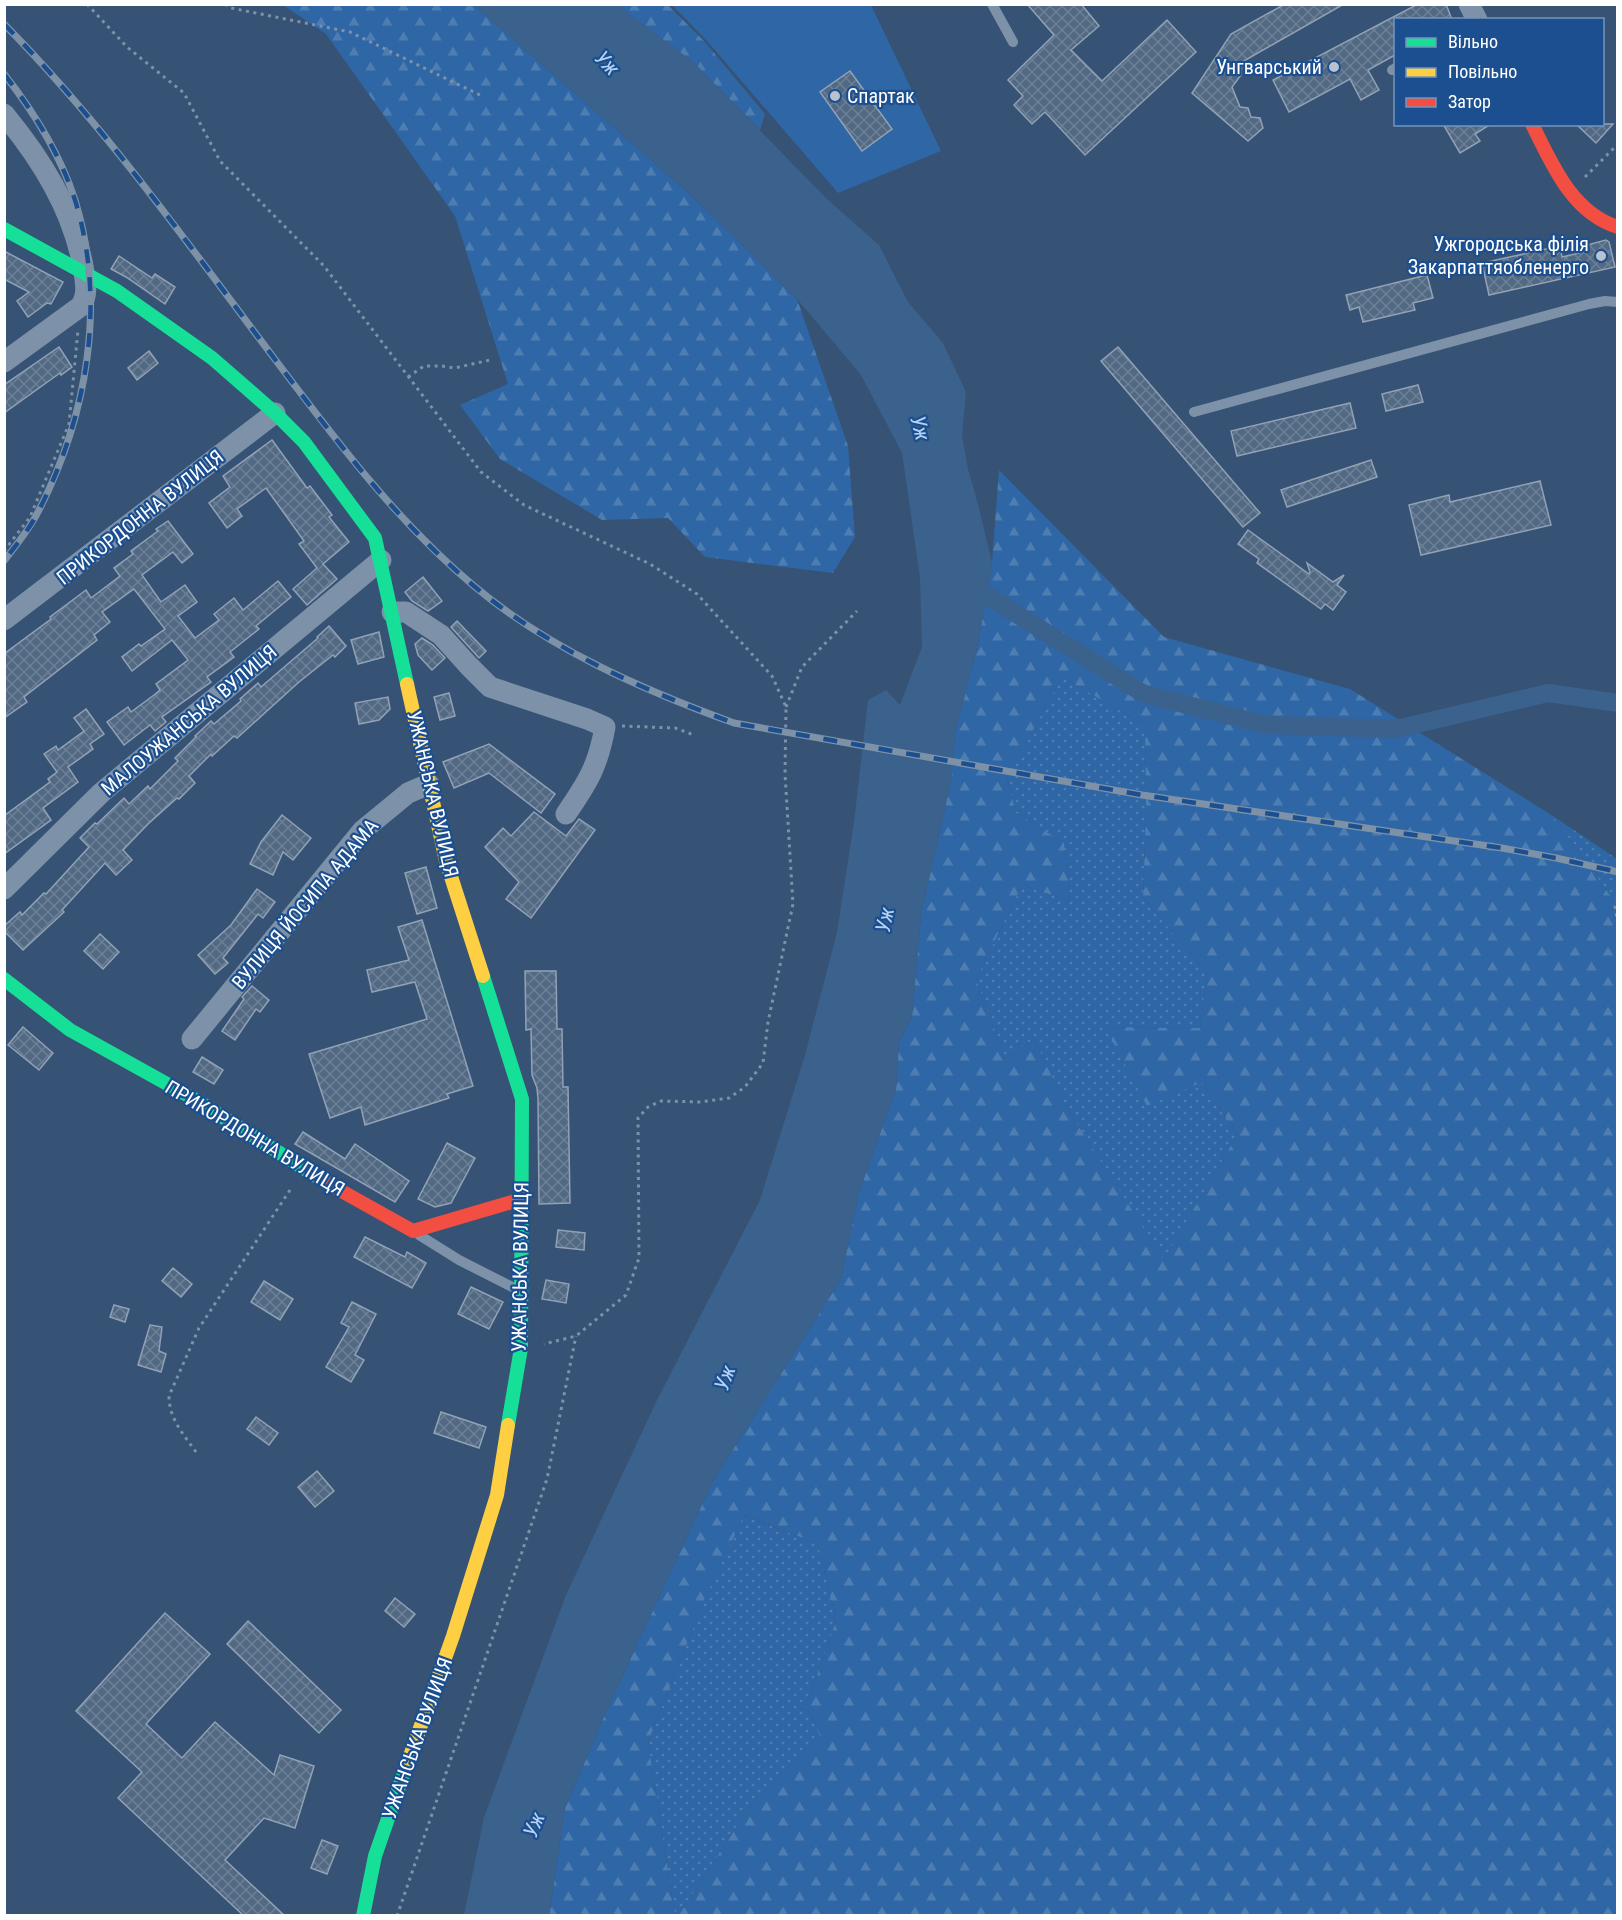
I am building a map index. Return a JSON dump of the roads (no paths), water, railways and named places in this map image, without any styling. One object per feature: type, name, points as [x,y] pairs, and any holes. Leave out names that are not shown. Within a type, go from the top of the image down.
[{"type":"street","points":[[1469,4],[1476,18]]},
{"type":"street","points":[[4,114],[24,138],[47,173],[67,211],[80,250],[86,292],[81,306],[4,362]]},
{"type":"street","points":[[1533,126],[1572,194],[1588,212],[1613,226]]},
{"type":"street","name":"УЖАНСЬКА ВУЛИЦЯ","points":[[4,229],[117,291],[212,358],[275,413],[304,442],[375,538],[446,861],[522,1099],[521,1348],[497,1495],[453,1636],[375,1856],[363,1916]]},
{"type":"street","name":"ПРИКОРДОННА ВУЛИЦЯ","points":[[4,620],[275,413]]},
{"type":"street","name":"МАЛОУЖАНСЬКА ВУЛИЦЯ","points":[[4,890],[101,793],[381,560]]},
{"type":"street","points":[[392,612],[406,612],[441,635],[490,687],[605,727],[600,751],[589,780],[567,814]]},
{"type":"street","name":"ВУЛИЦЯ ЙОСИПА АДАМА","points":[[192,1039],[363,830],[408,793],[429,784]]},
{"type":"street","name":"ПРИКОРДОННА ВУЛИЦЯ","points":[[4,979],[70,1030],[196,1100],[308,1172],[413,1231]]},
{"type":"street","points":[[413,1231],[522,1199]]},
{"type":"lane","points":[[992,4],[1013,42]]},
{"type":"lane","points":[[1194,412],[1589,304],[1605,301],[1617,302]]},
{"type":"lane","points":[[413,1231],[459,1260],[522,1292]]},
{"type":"water","name":"Уж","points":[[474,5],[620,5],[693,62],[826,198],[879,245],[908,302],[943,343],[966,392],[962,435],[968,469],[992,562],[978,644],[955,733],[951,781],[921,914],[912,1016],[899,1042],[896,1089],[859,1192],[841,1279],[713,1481],[609,1705],[565,1808],[549,1916],[464,1915],[484,1817],[566,1595],[657,1400],[760,1200],[805,1055],[837,932],[854,822],[868,700],[886,690],[900,705],[922,647],[920,578],[902,453],[861,375],[797,299],[691,195]]},
{"type":"waterway","points":[[967,583],[1144,694],[1267,725],[1396,729],[1548,693],[1618,703]]},
{"type":"railway","points":[[4,24],[77,103],[111,144],[320,419],[393,507],[446,561],[503,609],[598,666],[666,697],[734,723],[1142,795],[1502,848],[1618,872]]},
{"type":"railway","points":[[4,74],[26,103],[62,166],[75,200],[85,239],[90,279],[87,359],[80,399],[69,438],[38,512],[4,561]]},
{"type":"place","name":"Унгварський","points":[[1334,67]]},
{"type":"place","name":"Спартак","points":[[835,96]]},
{"type":"place","name":"Ужгородська філія Закарпаттяобленерго","points":[[1601,256]]}]
